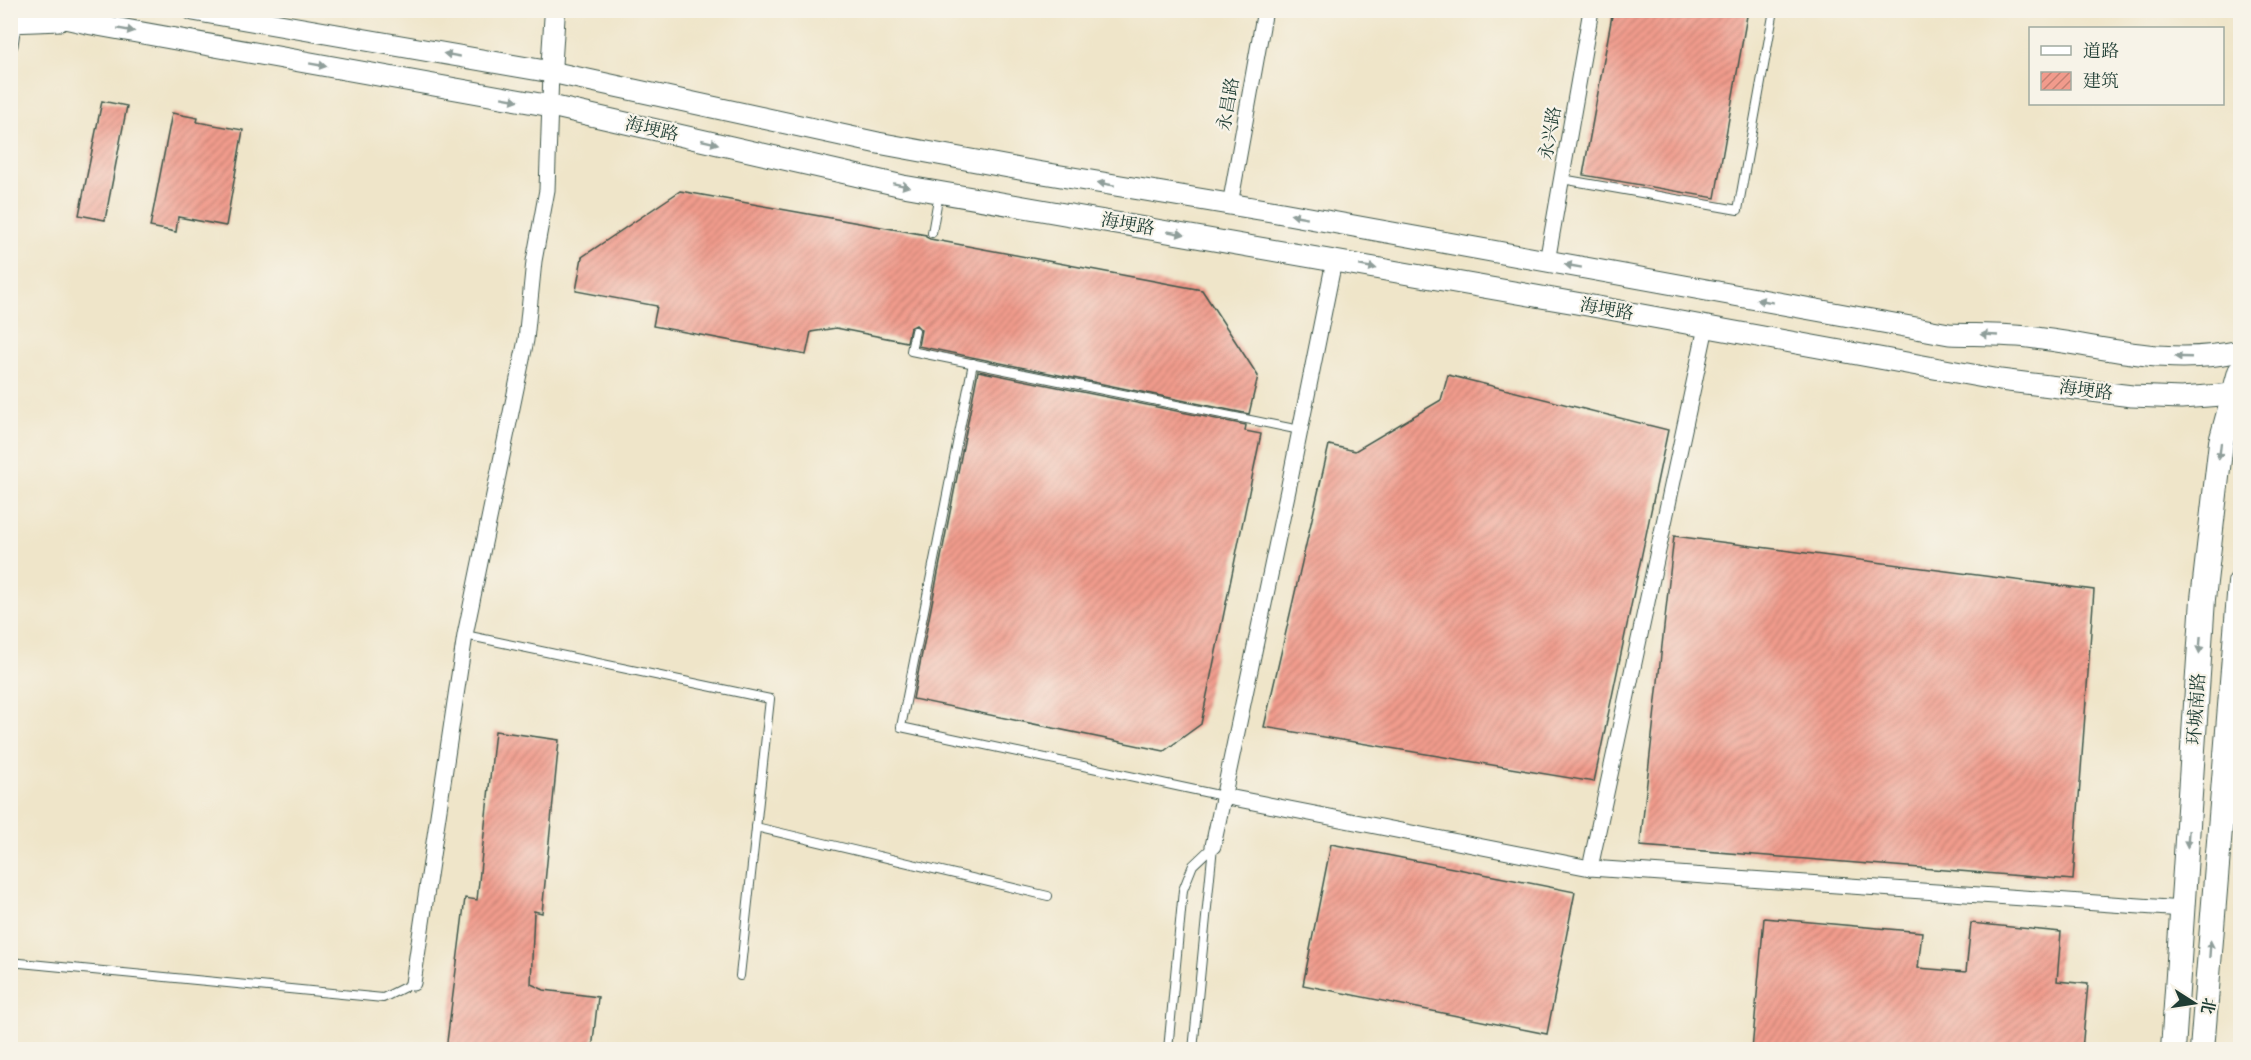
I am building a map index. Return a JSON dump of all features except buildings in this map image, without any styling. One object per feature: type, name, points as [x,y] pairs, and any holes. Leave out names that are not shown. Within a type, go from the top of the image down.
[{"type":"main road","name":"海埂路","points":[[193,10],[551,72],[878,143],[1949,334],[2035,338],[2140,355],[2191,358],[2241,351]]},
{"type":"main road","name":"海埂路","points":[[17,18],[81,22],[551,106],[903,186],[2000,380],[2132,396],[2181,398],[2239,386]]},
{"type":"main road","name":"环城南路","points":[[2173,1050],[2203,599],[2221,442],[2239,386]]},
{"type":"main road","name":"环城南路","points":[[2202,1050],[2235,701],[2241,583]]},
{"type":"street","points":[[413,983],[465,635],[526,340],[534,261],[547,190],[555,10]]},
{"type":"street","name":"永昌路","points":[[1230,205],[1264,10]]},
{"type":"street","name":"永兴路","points":[[1547,262],[1591,10]]},
{"type":"street","points":[[10,45],[17,18]]},
{"type":"street","points":[[1213,846],[1334,261]]},
{"type":"street","points":[[1590,868],[1706,327]]},
{"type":"street","points":[[1223,796],[1590,868],[2183,909]]},
{"type":"lane","points":[[1562,179],[1738,210],[1774,10]]},
{"type":"lane","points":[[932,233],[939,192]]},
{"type":"lane","points":[[915,331],[911,351],[1300,429]]},
{"type":"lane","points":[[974,363],[901,727],[1223,796]]},
{"type":"lane","points":[[465,635],[770,699],[740,976]]},
{"type":"lane","points":[[756,827],[1048,896]]},
{"type":"lane","points":[[1168,1050],[1184,890],[1193,865],[1213,846]]},
{"type":"lane","points":[[1193,1050],[1213,846]]},
{"type":"lane","points":[[10,962],[383,998],[413,983]]}]
